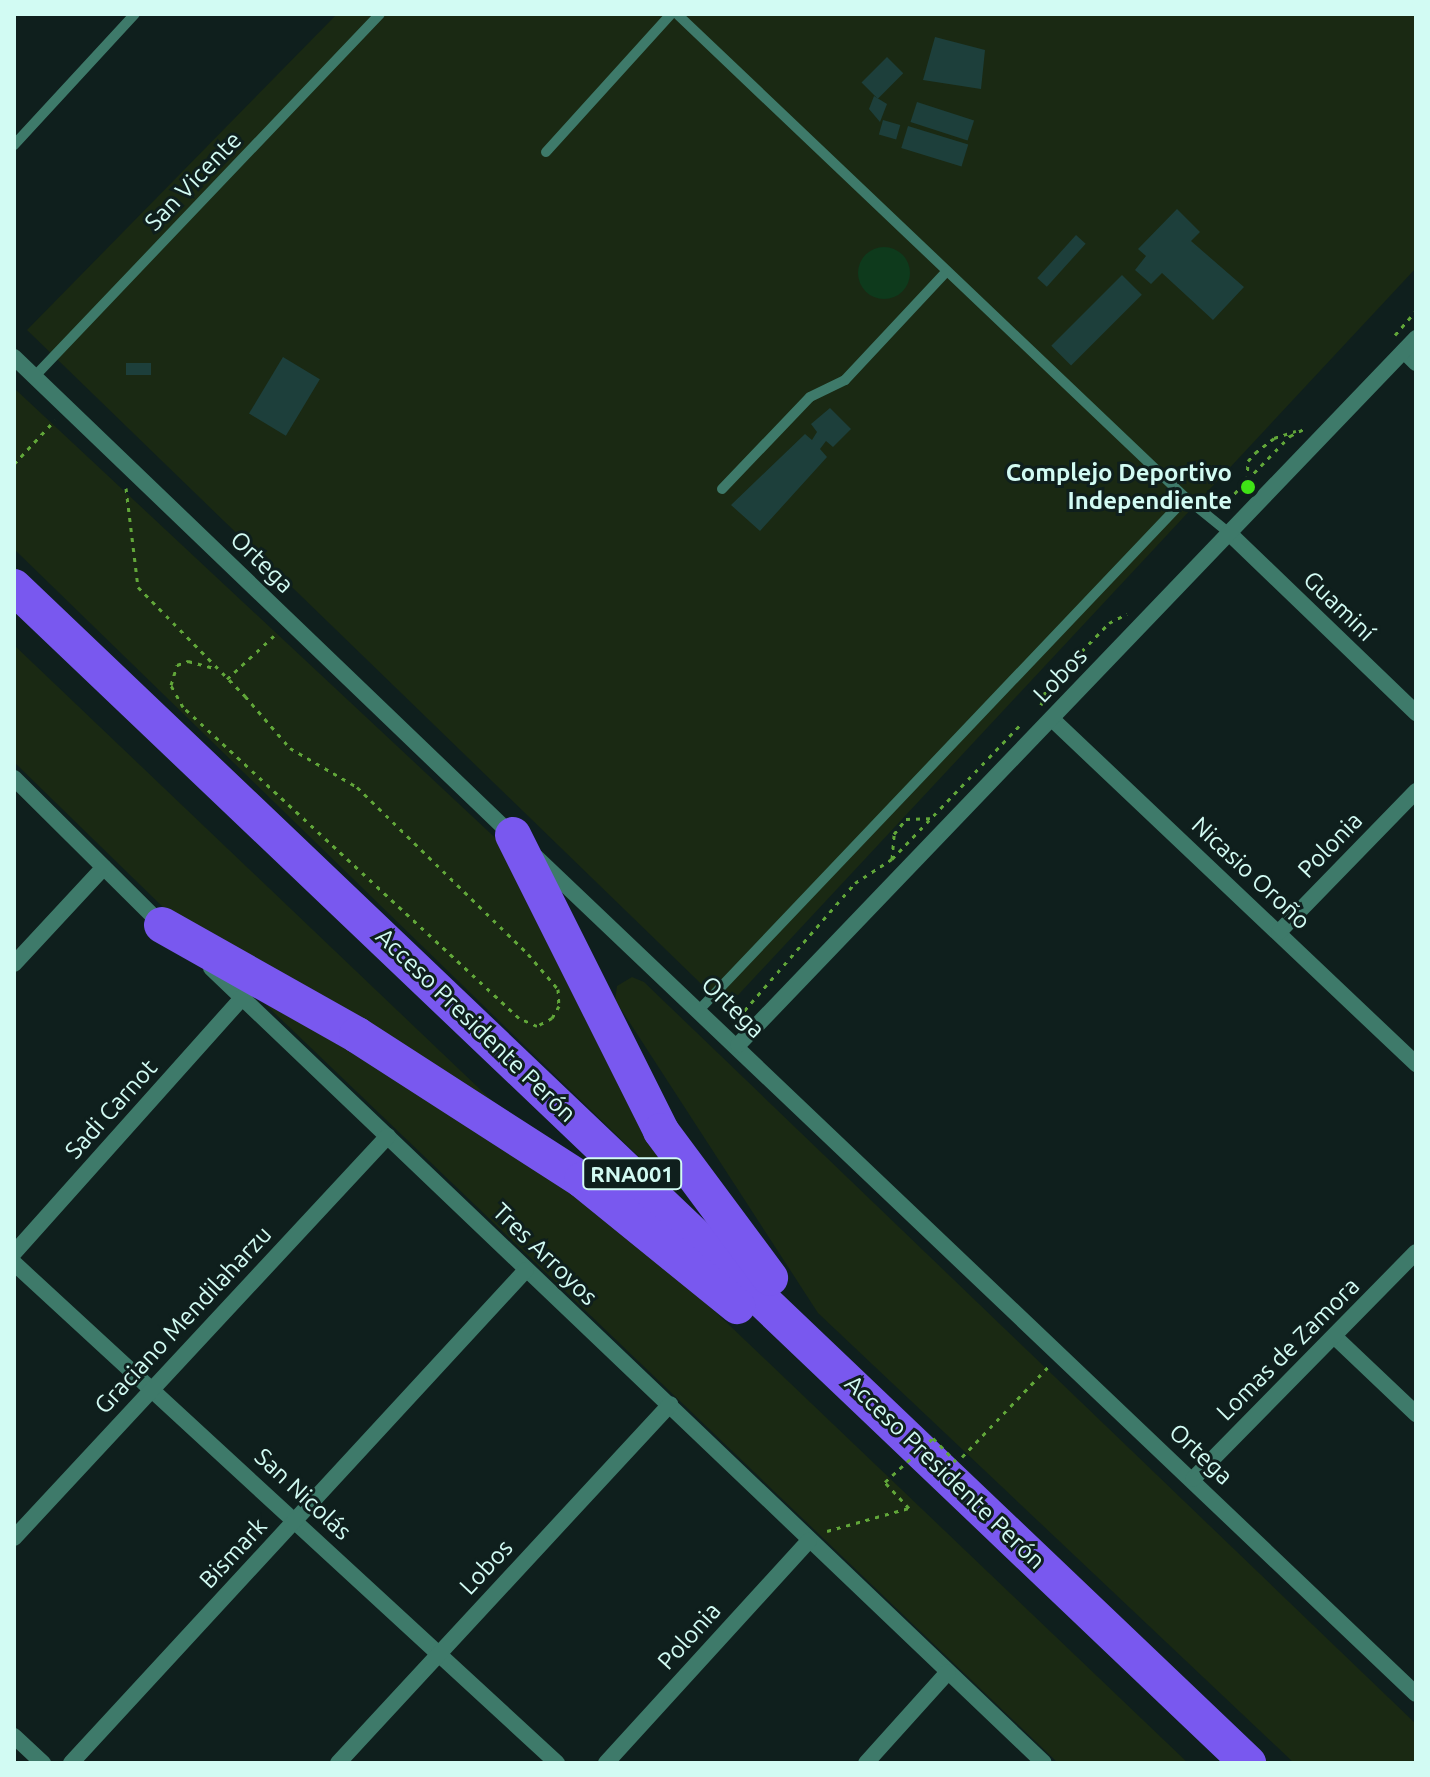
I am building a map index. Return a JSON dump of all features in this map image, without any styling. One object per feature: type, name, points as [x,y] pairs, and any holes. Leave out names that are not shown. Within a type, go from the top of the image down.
[{"type":"highway","name":"Acceso Presidente Perón","points":[[14,587],[1248,1763]]},
{"type":"highway","name":"Acceso Presidente Perón","points":[[14,616],[1213,1763]]},
{"type":"highway","points":[[513,835],[669,1143],[756,1263],[878,1390],[907,1435]]},
{"type":"highway","points":[[162,925],[357,1035],[582,1180],[737,1306]]},
{"type":"street","name":"Lobos","points":[[738,1045],[1229,533],[1410,357],[1416,338]]},
{"type":"street","name":"Ortega","points":[[14,357],[289,623],[738,1045],[1416,1694]]},
{"type":"street","name":"Guaminí","points":[[1229,533],[1416,713]]},
{"type":"street","name":"Nicasio Oroño","points":[[1052,719],[1416,1064]]},
{"type":"street","name":"Tres Arroyos","points":[[14,778],[162,925],[243,997],[1044,1763]]},
{"type":"street","name":"Polonia","points":[[1279,932],[1416,791]]},
{"type":"street","points":[[14,964],[104,867]]},
{"type":"street","name":"Sadi Carnot","points":[[14,1253],[243,997]]},
{"type":"street","name":"Graciano Mendilaharzu","points":[[14,1538],[388,1136]]},
{"type":"street","name":"Lomas de Zamora","points":[[1193,1479],[1416,1252]]},
{"type":"street","name":"San Nicolás","points":[[14,1263],[557,1763]]},
{"type":"street","name":"Bismark","points":[[71,1763],[526,1270]]},
{"type":"street","points":[[1335,1337],[1416,1414]]},
{"type":"street","name":"Lobos","points":[[338,1763],[670,1404]]},
{"type":"street","name":"Polonia","points":[[606,1763],[811,1543]]},
{"type":"street","points":[[866,1763],[948,1672]]},
{"type":"street","points":[[14,1736],[43,1763]]},
{"type":"lane","points":[[14,145],[135,14]]},
{"type":"lane","name":"San Vicente","points":[[35,376],[380,14]]},
{"type":"lane","points":[[546,152],[671,14]]},
{"type":"lane","points":[[677,14],[1186,498],[1229,533]]},
{"type":"lane","points":[[722,489],[810,397],[845,380],[947,271]]},
{"type":"lane","points":[[700,1009],[1186,498]]},
{"type":"path","points":[[14,464],[68,406]]},
{"type":"path","points":[[1210,519],[1247,480],[1248,461],[1274,438],[1296,431]]},
{"type":"path","points":[[124,462],[138,587],[290,748],[357,787],[528,954],[558,989],[559,1006],[552,1018],[537,1026],[519,1018],[183,707],[171,685],[177,665],[188,661],[214,668]]},
{"type":"path","points":[[1033,714],[1047,687],[1109,623],[1135,610]]},
{"type":"path","points":[[227,679],[289,623]]},
{"type":"path","points":[[738,1018],[855,883],[892,859],[1015,728],[1026,722]]},
{"type":"path","points":[[892,859],[894,834],[906,819],[930,818]]},
{"type":"path","points":[[811,1543],[835,1526],[909,1508],[885,1482],[933,1438],[956,1462],[1060,1354]]},
{"type":"shaded area","points":[[337,14],[1416,14],[1416,268],[726,1008],[27,330]]},
{"type":"shaded area","points":[[884,247],[902,255],[910,273],[902,291],[884,299],[866,291],[858,273],[866,255]]},
{"type":"shaded area","points":[[14,388],[504,846],[674,1191],[14,549]]},
{"type":"shaded area","points":[[14,645],[506,1114],[170,914],[14,762]]},
{"type":"shaded area","points":[[632,977],[644,982],[1416,1724],[1416,1763],[1294,1763],[818,1313],[615,1000],[617,986]]},
{"type":"shaded area","points":[[239,979],[459,1105],[658,1257],[1188,1763],[1058,1763]]},
{"type":"building","points":[[935,37],[985,50],[981,89],[923,80]]},
{"type":"building","points":[[887,57],[903,73],[878,99],[862,82]]},
{"type":"building","points":[[874,96],[887,104],[880,122],[869,109]]},
{"type":"building","points":[[917,102],[974,121],[968,141],[911,122]]},
{"type":"building","points":[[883,120],[900,125],[896,139],[879,134]]},
{"type":"building","points":[[908,126],[968,144],[962,166],[901,148]]},
{"type":"building","points":[[1177,209],[1200,232],[1191,241],[1244,287],[1213,320],[1162,273],[1151,284],[1135,270],[1146,256],[1138,249]]},
{"type":"building","points":[[1076,235],[1086,244],[1047,287],[1037,278]]},
{"type":"building","points":[[1122,275],[1142,295],[1071,366],[1051,346]]},
{"type":"building","points":[[283,357],[320,379],[286,436],[249,414]]},
{"type":"building","points":[[126,363],[151,363],[151,375],[126,375]]},
{"type":"building","points":[[830,408],[851,429],[833,447],[826,441],[820,449],[827,457],[760,531],[731,505],[805,434],[812,440],[817,432],[811,424]]},
{"type":"place","name":"Complejo Deportivo Independiente","points":[[1248,487]]}]
